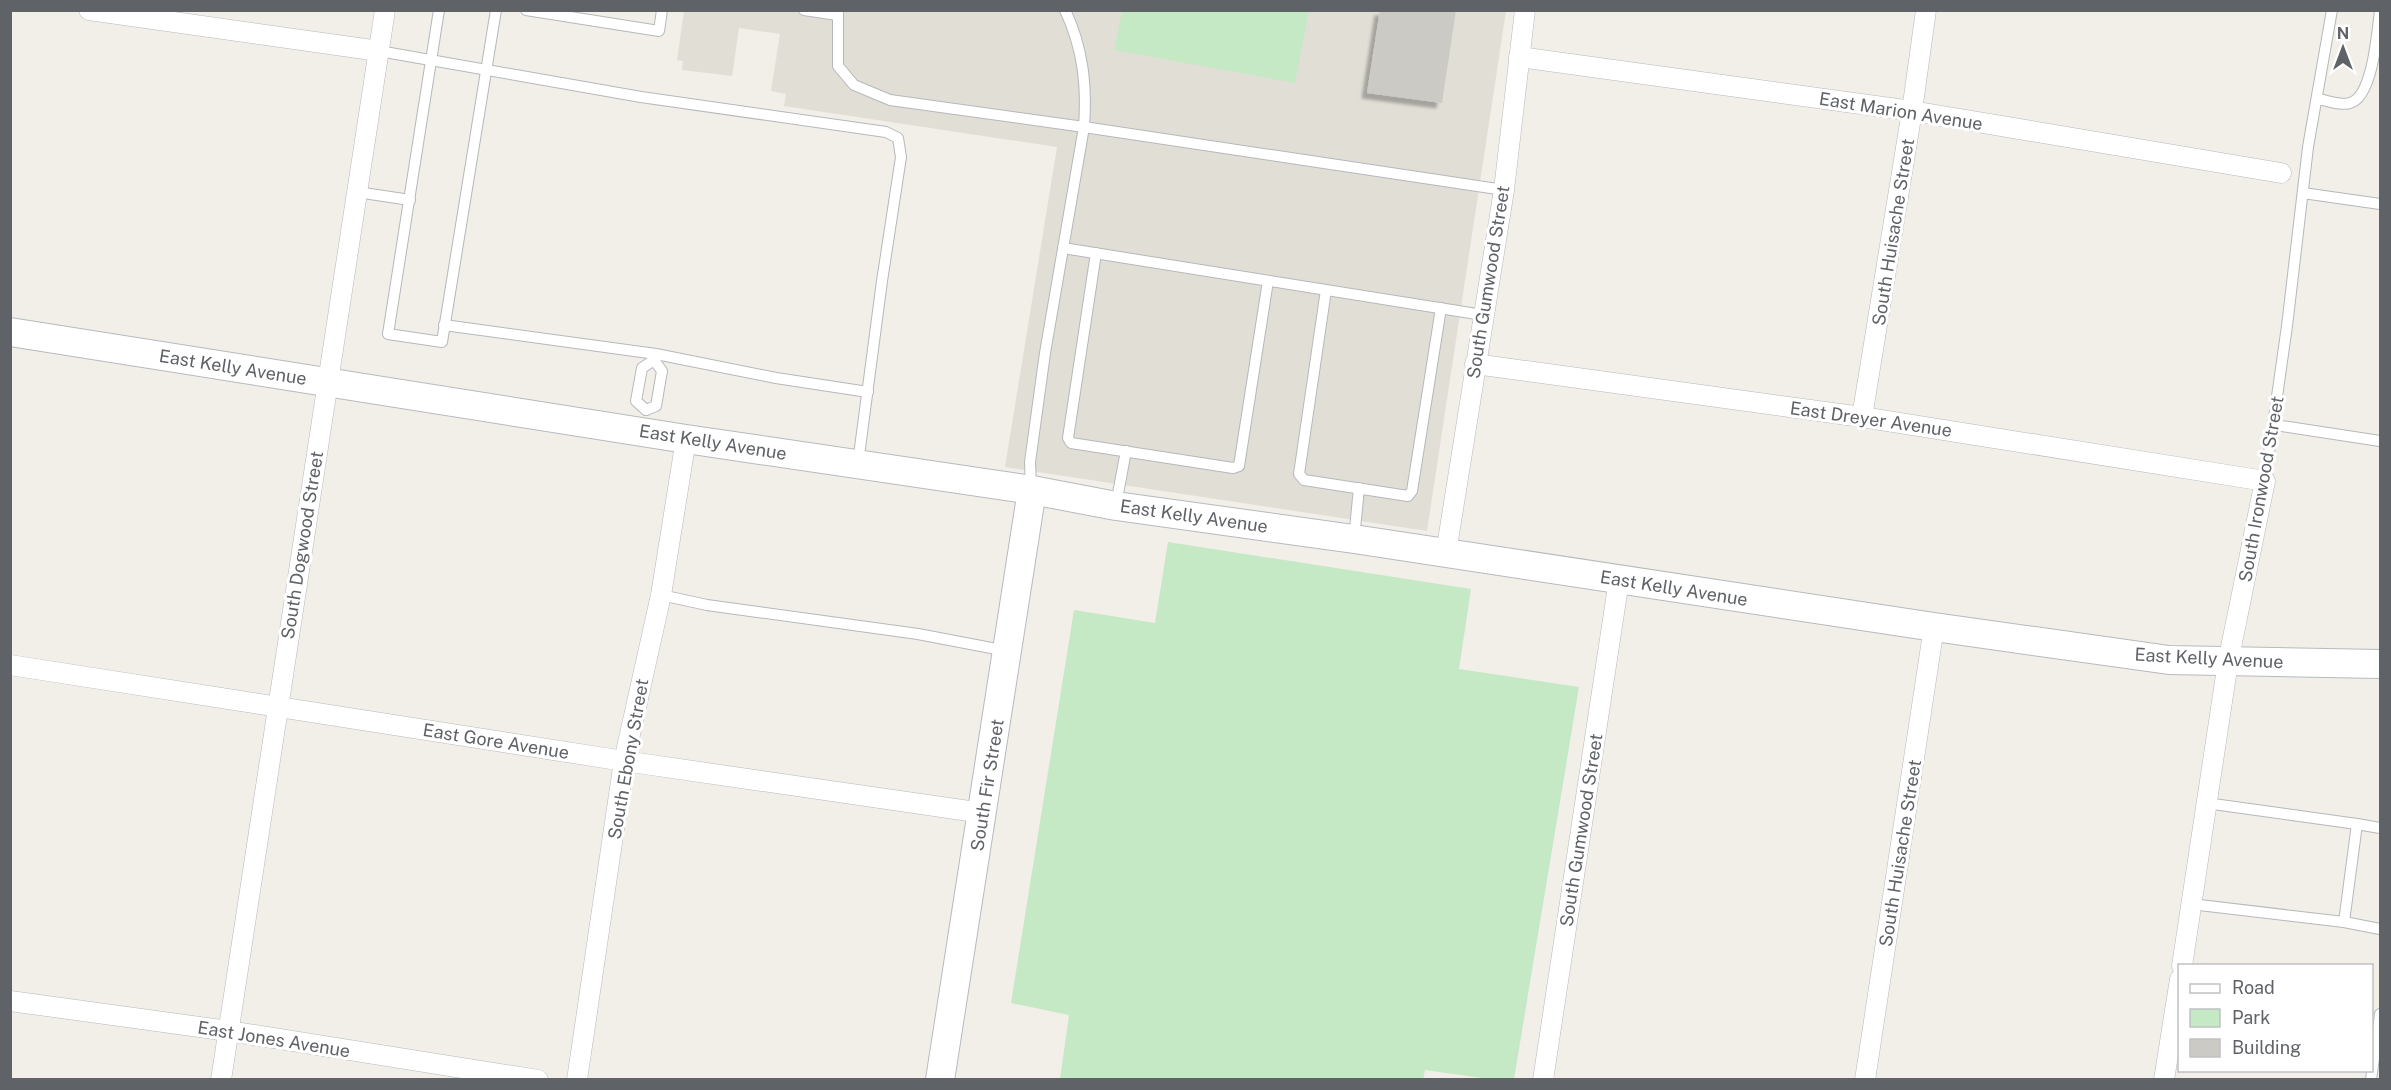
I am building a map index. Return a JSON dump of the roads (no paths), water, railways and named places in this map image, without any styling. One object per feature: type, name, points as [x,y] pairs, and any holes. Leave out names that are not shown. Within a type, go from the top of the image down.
[{"type":"street","points":[[89,10],[379,51]]},
{"type":"street","name":"South Dogwood Street","points":[[221,1080],[385,10]]},
{"type":"street","name":"South Gumwood Street","points":[[1446,552],[1504,190],[1525,10]]},
{"type":"street","name":"South Huisache Street","points":[[1862,417],[1912,111],[1926,10]]},
{"type":"street","name":"East Marion Avenue","points":[[1519,57],[1912,111],[2280,173]]},
{"type":"street","name":"East Kelly Avenue","points":[[10,332],[328,382],[644,421],[686,439],[1032,490],[1116,506],[1354,538],[1619,580],[2169,660],[2380,664]]},
{"type":"street","name":"East Dreyer Avenue","points":[[1475,364],[1862,417],[2265,481]]},
{"type":"street","name":"South Ebony Street","points":[[577,1080],[624,760],[661,595],[686,439]]},
{"type":"street","name":"South Ironwood Street","points":[[2182,964],[2228,662],[2265,481]]},
{"type":"street","name":"South Fir Street","points":[[940,1080],[1032,490]]},
{"type":"street","name":"South Gumwood Street","points":[[1543,1080],[1619,580]]},
{"type":"street","name":"South Huisache Street","points":[[1865,1080],[1934,627]]},
{"type":"street","name":"East Gore Avenue","points":[[10,665],[983,813]]},
{"type":"street","points":[[2164,1080],[2178,992]]},
{"type":"street","name":"East Jones Avenue","points":[[10,1001],[538,1080]]},
{"type":"lane","points":[[440,10],[388,334],[442,342],[496,10]]},
{"type":"lane","points":[[526,10],[659,31],[662,10]]},
{"type":"lane","points":[[804,10],[838,13],[838,66],[854,84],[890,100],[1504,190]]},
{"type":"lane","points":[[1032,490],[1030,462],[1084,127],[1086,95],[1083,61],[1065,10]]},
{"type":"lane","name":"South Ironwood Street","points":[[2265,481],[2308,147],[2332,10]]},
{"type":"lane","points":[[2317,99],[2349,104],[2361,97],[2373,64],[2380,11]]},
{"type":"lane","points":[[379,51],[641,97],[886,132],[898,138],[901,157],[858,463]]},
{"type":"lane","points":[[357,192],[410,200]]},
{"type":"lane","points":[[2303,193],[2380,204]]},
{"type":"lane","points":[[1063,248],[1483,315]]},
{"type":"lane","points":[[1096,253],[1068,438],[1071,443],[1233,468],[1239,466],[1269,280]]},
{"type":"lane","points":[[1326,290],[1299,474],[1304,480],[1408,496],[1412,491],[1441,308]]},
{"type":"lane","points":[[444,325],[868,392]]},
{"type":"lane","points":[[655,357],[662,371],[656,406],[644,421],[636,401],[642,368],[655,357]]},
{"type":"lane","points":[[2274,425],[2380,441]]},
{"type":"lane","points":[[1116,506],[1126,451]]},
{"type":"lane","points":[[1354,538],[1359,488]]},
{"type":"lane","points":[[661,595],[707,605],[918,634],[1007,651]]},
{"type":"lane","points":[[2206,804],[2380,828]]},
{"type":"lane","points":[[2344,922],[2357,824]]},
{"type":"lane","points":[[2191,904],[2344,922],[2380,929]]},
{"type":"lane","points":[[2373,1065],[2380,1014]]}]
